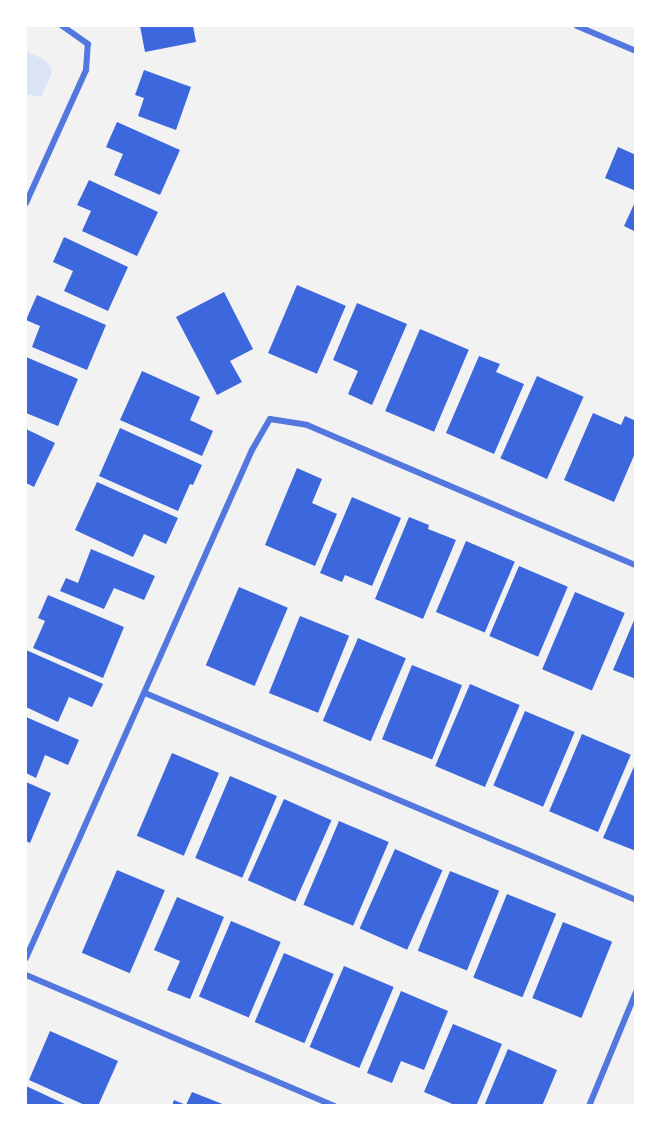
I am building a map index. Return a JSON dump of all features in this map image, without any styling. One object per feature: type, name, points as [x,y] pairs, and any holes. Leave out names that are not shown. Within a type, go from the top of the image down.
[{"type":"street","points":[[26,203],[86,70],[88,44],[62,26]]},
{"type":"street","points":[[577,26],[636,51]]},
{"type":"street","points":[[26,958],[146,693],[252,450],[270,419],[308,424],[636,565]]},
{"type":"street","points":[[146,693],[636,900]]},
{"type":"street","points":[[26,975],[334,1106]]},
{"type":"street","points":[[589,1106],[636,992]]},
{"type":"shaded area","points":[[26,51],[43,59],[51,67],[52,72],[41,97],[26,94]]},
{"type":"building","points":[[140,26],[193,26],[196,42],[145,52]]},
{"type":"building","points":[[144,70],[191,87],[176,130],[138,116],[144,98],[135,95]]},
{"type":"building","points":[[117,122],[180,150],[160,195],[114,175],[123,154],[106,147]]},
{"type":"building","points":[[618,147],[636,155],[636,191],[605,178]]},
{"type":"building","points":[[89,180],[158,212],[137,256],[82,231],[91,211],[77,205]]},
{"type":"building","points":[[636,200],[636,232],[624,226]]},
{"type":"building","points":[[64,237],[128,267],[108,311],[64,291],[73,271],[53,262]]},
{"type":"building","points":[[297,285],[346,306],[317,374],[268,353]]},
{"type":"building","points":[[224,292],[253,349],[230,361],[242,382],[217,395],[176,317]]},
{"type":"building","points":[[37,295],[106,325],[87,370],[32,347],[40,326],[26,320]]},
{"type":"building","points":[[357,303],[407,324],[372,405],[348,394],[358,371],[333,360]]},
{"type":"building","points":[[420,329],[469,350],[434,432],[385,411]]},
{"type":"building","points":[[479,356],[500,364],[496,372],[524,384],[494,454],[446,433]]},
{"type":"building","points":[[26,357],[78,379],[58,426],[26,413]]},
{"type":"building","points":[[142,371],[200,397],[190,420],[213,431],[202,456],[120,420]]},
{"type":"building","points":[[537,376],[584,397],[547,479],[500,458]]},
{"type":"building","points":[[593,413],[621,425],[625,416],[636,421],[636,451],[614,502],[564,480]]},
{"type":"building","points":[[120,428],[202,465],[193,485],[190,484],[178,511],[99,476]]},
{"type":"building","points":[[26,429],[55,443],[34,487],[26,483]]},
{"type":"building","points":[[297,468],[322,479],[312,503],[337,514],[315,566],[265,545]]},
{"type":"building","points":[[97,482],[178,518],[166,544],[144,534],[133,557],[75,530]]},
{"type":"building","points":[[352,497],[401,518],[372,586],[345,575],[342,582],[320,573]]},
{"type":"building","points":[[409,517],[429,525],[428,529],[456,540],[423,619],[375,599]]},
{"type":"building","points":[[466,541],[515,562],[485,633],[436,612]]},
{"type":"building","points":[[91,549],[155,576],[144,600],[114,588],[104,609],[60,591],[66,578],[78,583]]},
{"type":"building","points":[[519,566],[568,587],[538,657],[489,636]]},
{"type":"building","points":[[239,587],[288,608],[255,686],[206,665]]},
{"type":"building","points":[[575,592],[625,613],[592,690],[542,669]]},
{"type":"building","points":[[48,595],[124,627],[103,678],[33,648],[45,621],[38,618]]},
{"type":"building","points":[[300,616],[349,636],[318,713],[269,693]]},
{"type":"building","points":[[636,618],[636,679],[613,670]]},
{"type":"building","points":[[358,638],[406,658],[371,741],[323,721]]},
{"type":"building","points":[[26,650],[103,684],[92,707],[69,697],[58,722],[26,707]]},
{"type":"building","points":[[412,665],[462,685],[432,759],[382,739]]},
{"type":"building","points":[[470,684],[520,705],[485,787],[435,766]]},
{"type":"building","points":[[525,711],[575,732],[543,807],[493,786]]},
{"type":"building","points":[[26,717],[79,740],[68,765],[45,755],[36,778],[26,773]]},
{"type":"building","points":[[582,734],[631,755],[598,832],[549,811]]},
{"type":"building","points":[[172,753],[219,773],[184,856],[137,836]]},
{"type":"building","points":[[636,762],[636,851],[603,838]]},
{"type":"building","points":[[230,776],[277,796],[242,878],[195,858]]},
{"type":"building","points":[[26,782],[51,793],[30,843],[26,841]]},
{"type":"building","points":[[284,799],[332,820],[295,901],[248,880]]},
{"type":"building","points":[[339,821],[389,842],[353,926],[303,905]]},
{"type":"building","points":[[395,849],[443,870],[407,950],[360,928]]},
{"type":"building","points":[[117,870],[165,890],[130,973],[82,953]]},
{"type":"building","points":[[450,871],[499,891],[467,971],[418,951]]},
{"type":"building","points":[[507,894],[556,914],[522,997],[473,977]]},
{"type":"building","points":[[177,897],[224,917],[190,999],[167,990],[180,961],[154,950]]},
{"type":"building","points":[[231,921],[281,942],[249,1018],[199,996]]},
{"type":"building","points":[[563,922],[612,942],[581,1018],[532,998]]},
{"type":"building","points":[[284,953],[334,974],[304,1043],[255,1022]]},
{"type":"building","points":[[344,966],[394,987],[359,1068],[310,1047]]},
{"type":"building","points":[[401,991],[448,1011],[424,1070],[401,1061],[392,1083],[367,1073]]},
{"type":"building","points":[[453,1024],[502,1044],[476,1106],[457,1106],[424,1092]]},
{"type":"building","points":[[50,1031],[118,1061],[98,1106],[87,1106],[29,1080]]},
{"type":"building","points":[[508,1049],[557,1070],[542,1106],[484,1106]]},
{"type":"building","points":[[26,1086],[69,1106],[26,1106]]},
{"type":"building","points":[[192,1092],[225,1106],[172,1106],[174,1100],[186,1105]]}]
